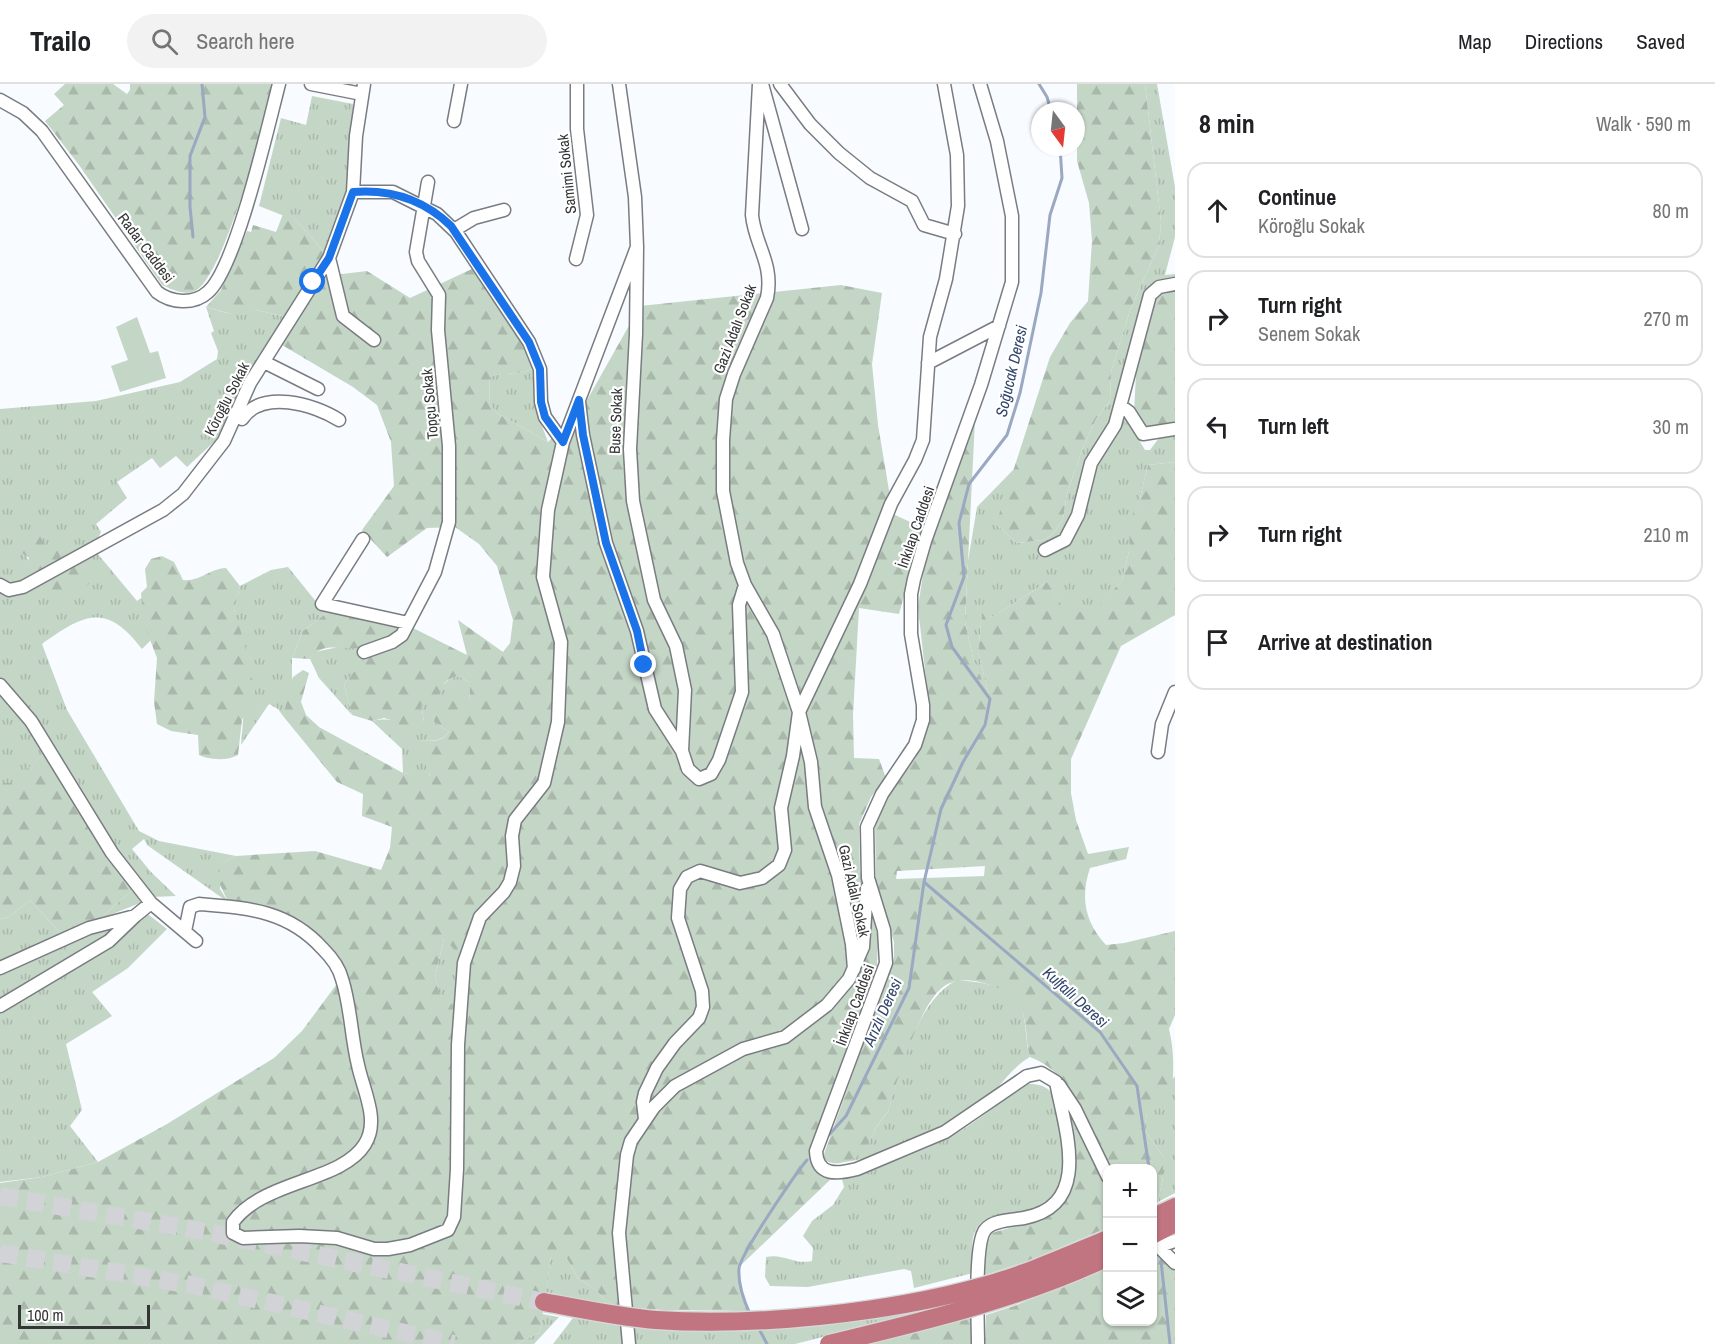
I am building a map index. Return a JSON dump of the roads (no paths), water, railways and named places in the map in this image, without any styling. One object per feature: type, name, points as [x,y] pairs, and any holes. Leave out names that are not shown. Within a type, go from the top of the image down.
[{"type":"highway","points":[[1157,1216],[1175,1207]]},
{"type":"highway","points":[[1157,1238],[1175,1223]]},
{"type":"highway","points":[[544,1302],[629,1318],[679,1322],[811,1316],[917,1300],[984,1286],[1046,1265],[1103,1241]]},
{"type":"highway","points":[[829,1344],[987,1304],[1053,1281],[1103,1259]]},
{"type":"street","name":"Radar Caddesi","points":[[0,100],[23,113],[42,130],[157,292],[167,298],[183,301],[208,292],[222,271],[248,197],[279,84]]},
{"type":"street","points":[[311,84],[363,89]]},
{"type":"street","points":[[454,122],[461,84]]},
{"type":"street","points":[[572,84],[575,97]]},
{"type":"street","name":"Samimi Sokak","points":[[576,259],[587,215],[575,97],[577,84]]},
{"type":"street","name":"Buse Sokak","points":[[619,84],[635,197],[637,247],[636,334],[630,421],[631,488],[654,600],[676,646],[685,690],[682,751]]},
{"type":"street","points":[[761,84],[802,229]]},
{"type":"street","name":"Gazi Adalı Sokak","points":[[761,84],[752,215],[754,231],[767,263],[769,285],[767,298],[734,374],[726,399],[722,470],[734,554],[745,585],[773,634],[799,712],[813,773],[815,807],[838,875],[852,944],[854,969]]},
{"type":"street","points":[[780,84],[810,124],[857,168],[886,188],[912,201],[924,225],[954,234]]},
{"type":"street","points":[[645,1119],[643,1102],[645,1093],[657,1068],[675,1043],[699,1018],[704,1007],[702,991],[678,918],[680,889],[693,873],[707,871],[740,883],[762,878],[779,865],[785,850],[781,808],[793,756],[799,712],[860,584],[891,504],[923,440],[932,325],[946,279],[958,206],[957,155],[944,84]]},
{"type":"street","name":"İnkılap Caddesi","points":[[980,84],[1003,168],[1013,233],[1012,282],[981,385],[925,541],[910,594],[911,634],[923,705],[923,720],[908,758],[882,794],[870,816],[867,827],[868,878],[884,930],[886,963],[818,1143],[816,1158],[823,1169],[843,1172],[921,1143],[962,1123],[1028,1076],[1041,1073],[1056,1082]]},
{"type":"street","name":"Köroğlu Sokak","points":[[0,585],[9,590],[23,587],[163,510],[194,480],[224,441],[238,420],[242,396],[329,258],[353,192],[363,89]]},
{"type":"street","name":"Topçu Sokak","points":[[364,652],[402,635],[435,572],[447,533],[448,446],[438,330],[439,295],[418,261],[416,252],[428,182]]},
{"type":"street","points":[[353,192],[384,190],[424,207],[444,219],[454,230],[529,342],[540,369],[541,402],[545,417],[563,442]]},
{"type":"street","points":[[454,230],[474,218],[504,210]]},
{"type":"street","points":[[185,931],[190,907],[199,904],[271,914],[291,921],[309,934],[334,960],[342,977],[358,1065],[369,1105],[370,1128],[364,1145],[358,1152],[334,1167],[250,1204],[233,1222],[233,1233],[243,1238],[299,1236],[337,1238],[374,1249],[388,1249],[410,1245],[448,1230],[454,1217],[458,1169],[458,1045],[464,963],[480,917],[504,892],[510,882],[514,866],[515,820],[544,783],[558,722],[561,642],[544,587],[543,560],[549,510],[563,442],[637,247]]},
{"type":"street","points":[[329,258],[343,316],[374,340]]},
{"type":"street","points":[[1045,550],[1065,540],[1078,515],[1091,463],[1110,433],[1121,406],[1150,295],[1159,287],[1175,284]]},
{"type":"street","points":[[928,363],[999,326]]},
{"type":"street","points":[[264,362],[318,389]]},
{"type":"street","points":[[579,400],[583,435],[610,560],[637,631],[655,709],[682,751],[688,769],[699,779],[711,774],[719,760],[742,692],[739,605],[745,585]]},
{"type":"street","points":[[238,420],[254,406],[270,403],[301,404],[318,409],[339,420]]},
{"type":"street","points":[[1121,406],[1129,412],[1143,434],[1149,435],[1175,429]]},
{"type":"street","points":[[238,420],[260,416]]},
{"type":"street","points":[[363,539],[322,604],[408,623]]},
{"type":"street","points":[[0,685],[31,721],[112,854],[151,903],[196,941]]},
{"type":"street","points":[[1158,752],[1161,724],[1175,692]]},
{"type":"street","points":[[629,1344],[619,1233],[627,1155],[631,1141],[645,1119],[675,1086],[713,1067],[736,1052],[776,1041],[798,1028],[827,1005],[854,969],[864,941],[868,878]]},
{"type":"street","points":[[0,1006],[109,941],[151,903]]},
{"type":"street","points":[[0,968],[89,928],[135,916]]},
{"type":"street","points":[[1056,1082],[1075,1109],[1103,1168]]},
{"type":"street","points":[[978,1344],[979,1254],[983,1232],[991,1224],[1047,1211],[1060,1198],[1068,1181],[1069,1149],[1056,1082]]},
{"type":"street","points":[[1157,1240],[1175,1240]]},
{"type":"street","points":[[1157,1242],[1175,1263]]},
{"type":"waterway","points":[[193,237],[190,207],[190,156],[205,117],[202,84]]},
{"type":"waterway","name":"Soğucak Deresi","points":[[1039,84],[1048,102]]},
{"type":"waterway","name":"Soğucak Deresi","points":[[826,1138],[846,1116],[909,988],[924,882],[941,809],[963,762],[985,725],[990,699],[952,647],[946,625],[964,577],[959,523],[969,484],[1007,435],[1020,393],[1041,293],[1050,215],[1062,178],[1061,156]]},
{"type":"waterway","name":"Kulfallı Deresi","points":[[924,882],[1100,1032],[1137,1086],[1148,1164]]},
{"type":"waterway","name":"Arızlı Deresi","points":[[750,1314],[739,1280],[741,1261],[769,1214],[807,1160]]},
{"type":"waterway","name":"Kulfallı Deresi","points":[[1161,1261],[1170,1344]]},
{"type":"waterway","name":"Arızlı Deresi","points":[[758,1327],[767,1344]]},
{"type":"tunnel","points":[[0,1196],[202,1231],[544,1302]]},
{"type":"tunnel","points":[[0,1253],[192,1285],[454,1344]]}]
